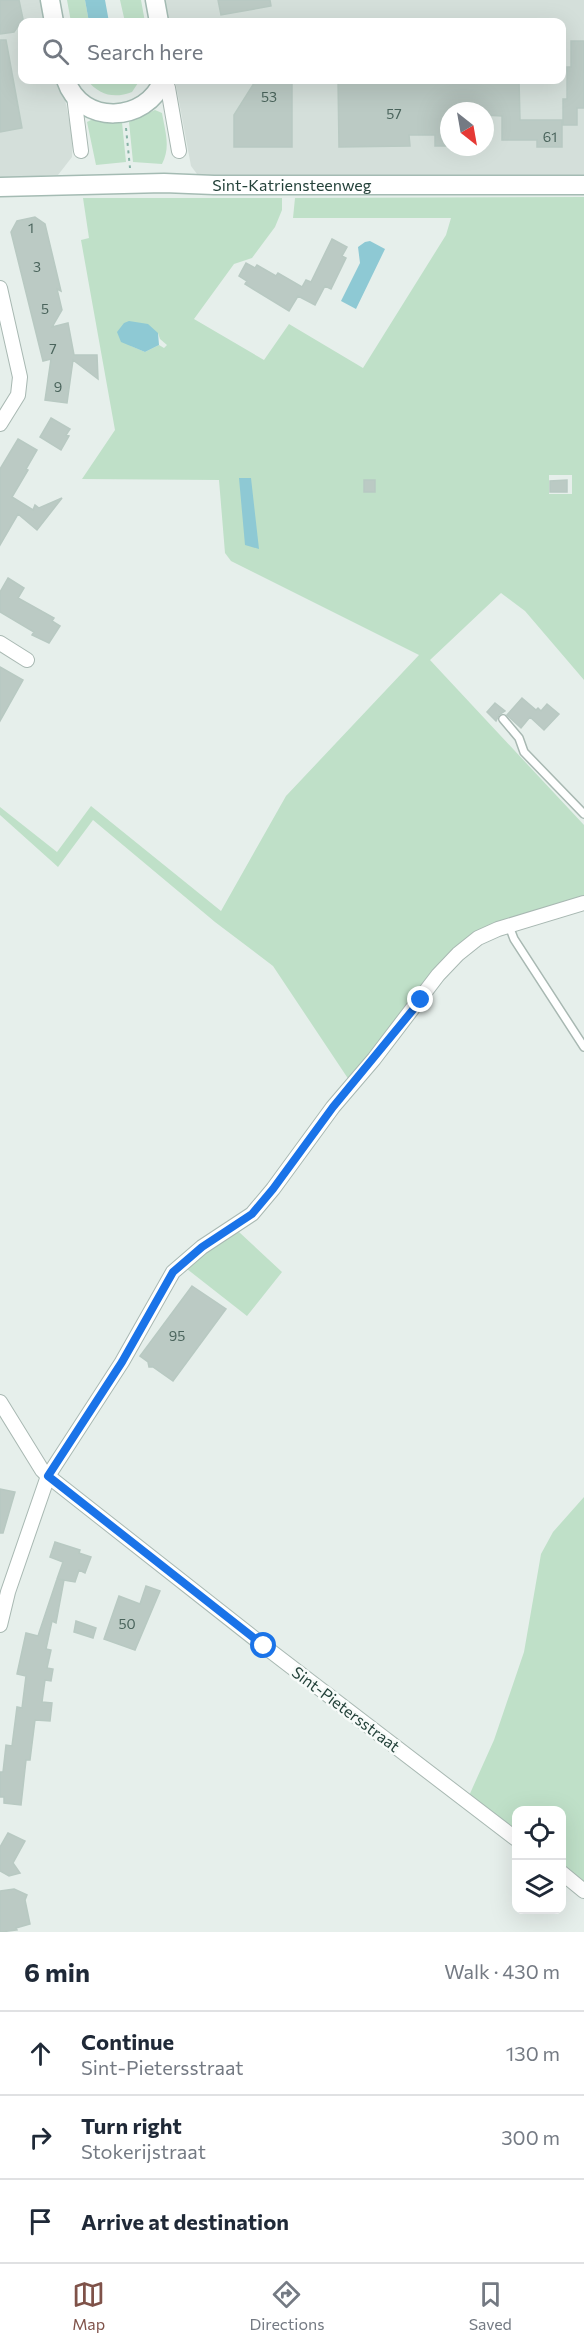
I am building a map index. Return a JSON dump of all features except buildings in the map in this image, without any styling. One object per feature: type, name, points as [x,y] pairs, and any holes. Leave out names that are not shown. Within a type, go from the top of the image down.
[{"type":"street","points":[[50,0],[53,18]]},
{"type":"street","points":[[155,0],[158,18]]},
{"type":"street","points":[[70,88],[86,107],[110,114],[125,112],[145,104],[162,84]]},
{"type":"street","points":[[166,84],[179,151]]},
{"type":"street","points":[[70,88],[81,151]]},
{"type":"street","name":"Sint-Katriensteenweg","points":[[0,187],[152,183],[584,185]]},
{"type":"street","points":[[0,288],[4,328],[20,377],[18,395],[0,424]]},
{"type":"street","points":[[0,643],[27,660]]},
{"type":"street","points":[[0,1625],[8,1592],[48,1476],[122,1362],[173,1272],[202,1247],[252,1214],[333,1107],[374,1059],[438,975],[458,954],[478,938],[584,903]]},
{"type":"street","name":"Sint-Pietersstraat","points":[[0,1402],[48,1476],[264,1646],[512,1836]]},
{"type":"street","points":[[566,1877],[584,1891]]},
{"type":"lane","points":[[503,719],[519,738],[524,752],[584,814]]},
{"type":"lane","points":[[510,926],[514,939],[584,1047]]},
{"type":"path","points":[[125,112],[130,168]]},
{"type":"shaded area","points":[[0,0],[46,0],[49,18],[18,18],[18,84],[62,84],[73,138],[72,157],[58,175],[0,178]]},
{"type":"shaded area","points":[[160,0],[584,0],[584,175],[210,177],[197,174],[191,166],[176,84],[566,84],[566,18],[163,18]]},
{"type":"green space","points":[[67,0],[85,0],[88,18],[70,18]]},
{"type":"green space","points":[[120,0],[141,0],[144,18],[124,18]]},
{"type":"green space","points":[[137,84],[132,92],[119,95],[107,94],[92,85]]},
{"type":"green space","points":[[155,110],[162,113],[166,139],[165,158],[162,164],[133,162],[129,122]]},
{"type":"green space","points":[[91,120],[122,122],[126,162],[96,165],[87,122]]},
{"type":"green space","points":[[584,197],[584,680],[525,611],[501,593],[430,660],[584,825],[584,898],[490,926],[349,1080],[273,966],[215,922],[93,820],[58,867],[0,815],[0,807],[57,852],[91,806],[221,911],[286,796],[419,655],[231,561],[225,553],[219,480],[82,479],[115,430],[81,240],[89,238],[83,198],[282,198],[282,210],[275,227],[252,258],[234,264],[194,319],[264,360],[289,324],[363,368],[446,235],[451,218],[293,218],[295,198]],"holes":[[[158,333],[160,339],[167,345],[164,348],[159,345],[145,352],[131,346]],[[549,475],[572,475],[572,494],[549,494]]]},
{"type":"green space","points":[[239,1232],[282,1272],[247,1316],[187,1269],[218,1242]]},
{"type":"green space","points":[[584,1497],[584,1886],[566,1872],[566,1806],[512,1806],[512,1832],[468,1798],[494,1740],[524,1652],[541,1554],[553,1532]]},
{"type":"water","points":[[85,0],[105,0],[108,18],[88,18]]},
{"type":"water","points":[[370,241],[385,249],[356,309],[341,301],[360,263],[358,247]]},
{"type":"water","points":[[129,321],[148,324],[158,333],[159,345],[145,352],[121,342],[117,332],[124,323]]},
{"type":"water","points":[[239,478],[251,478],[259,549],[245,545]]},
{"type":"route","points":[[264,1646],[48,1476],[122,1362],[173,1272],[202,1247],[252,1214],[333,1107],[421,1000]]}]
